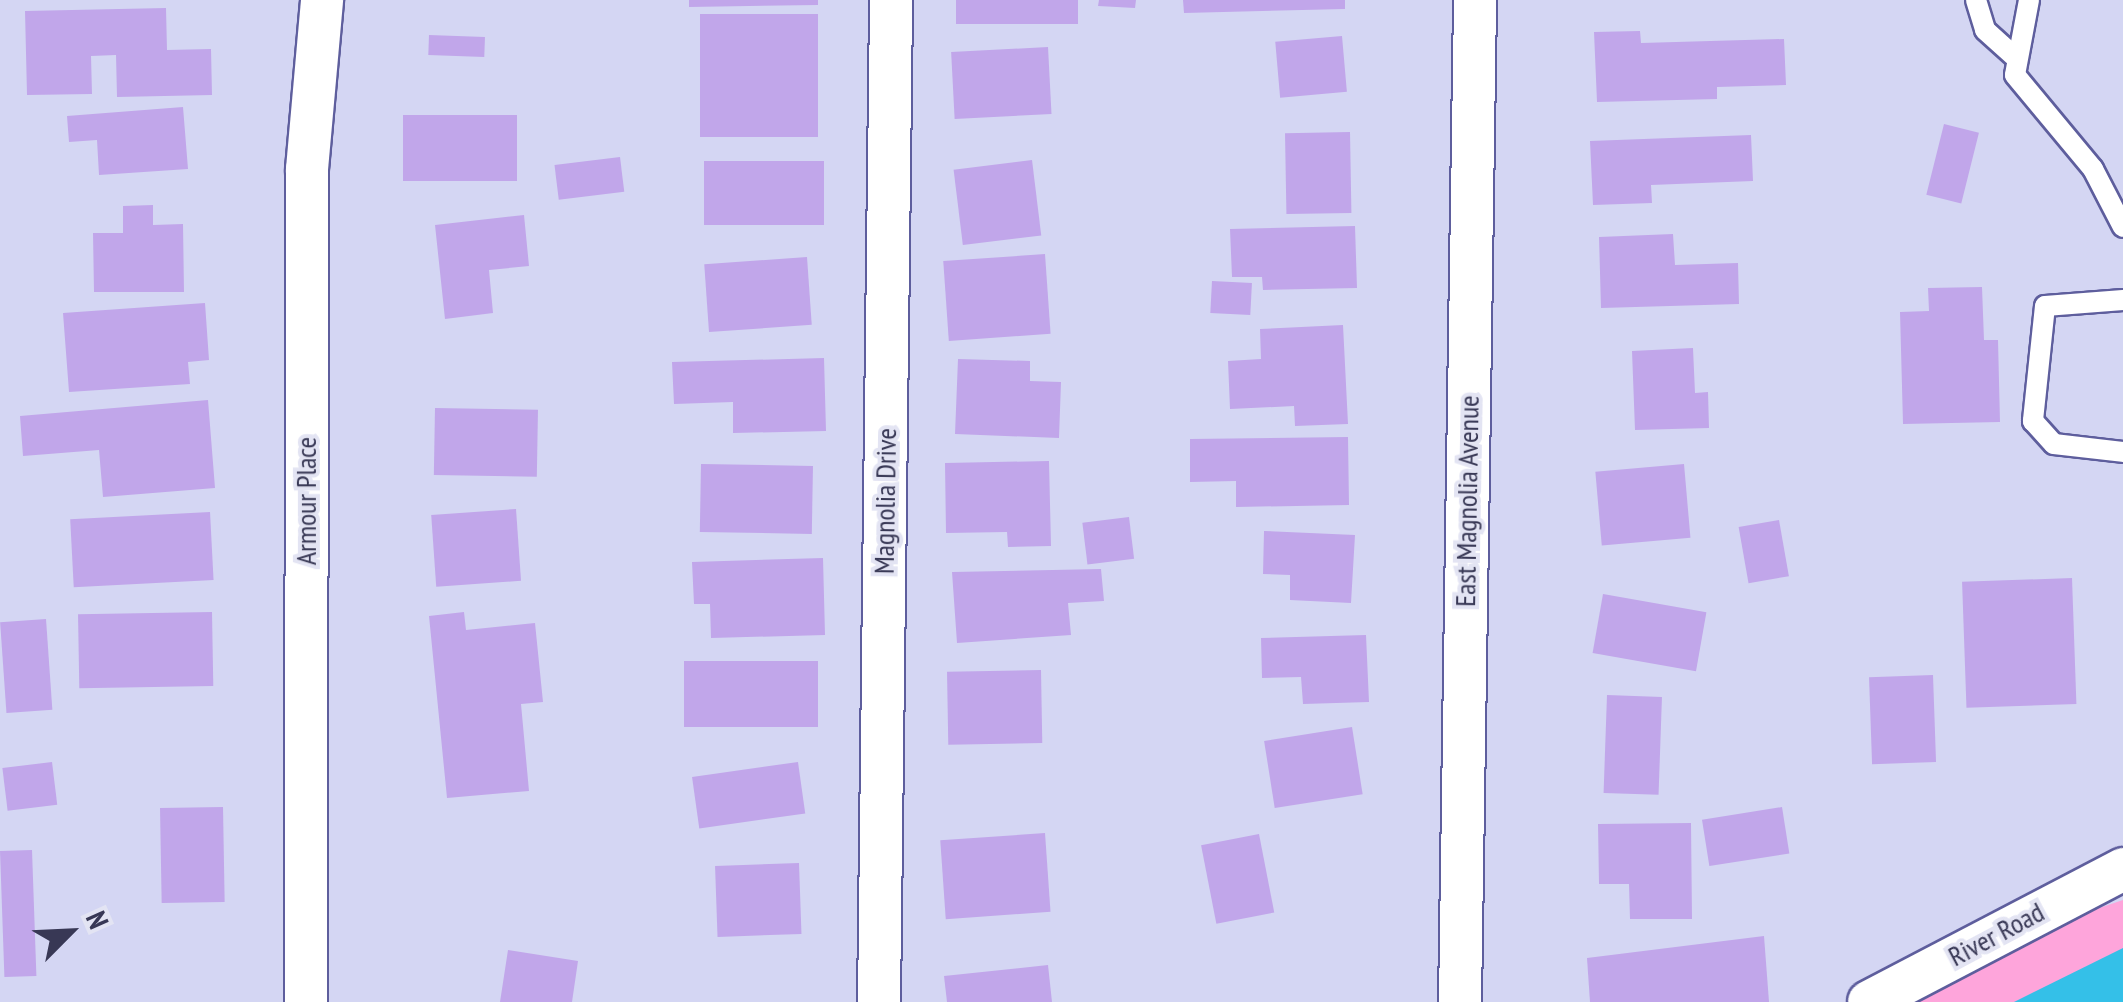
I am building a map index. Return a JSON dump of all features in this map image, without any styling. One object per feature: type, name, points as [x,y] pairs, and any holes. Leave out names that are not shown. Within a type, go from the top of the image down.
[{"type":"street","name":"Armour Place","points":[[306,1002],[307,170],[322,0]]},
{"type":"street","name":"Magnolia Drive","points":[[879,1002],[892,0]]},
{"type":"street","name":"East Magnolia Avenue","points":[[1460,1002],[1474,0]]},
{"type":"street","name":"River Road","points":[[1870,1002],[2123,868]]},
{"type":"lane","points":[[1976,0],[1986,30],[2014,56]]},
{"type":"lane","points":[[2029,0],[2014,56],[2015,74],[2093,169],[2123,227]]},
{"type":"lane","points":[[2123,300],[2045,306],[2034,421],[2054,444],[2123,452]]},
{"type":"shaded area","points":[[2123,900],[2123,1002],[1915,1002],[2040,928]]},
{"type":"water","points":[[2123,948],[2123,1002],[2014,1002]]},
{"type":"building","points":[[689,0],[818,0],[818,5],[689,7]]},
{"type":"building","points":[[956,0],[1078,0],[1078,24],[956,24]]},
{"type":"building","points":[[1099,0],[1136,0],[1135,8],[1098,6]]},
{"type":"building","points":[[1183,0],[1345,0],[1345,9],[1184,13]]},
{"type":"building","points":[[166,8],[167,50],[211,49],[212,95],[117,97],[116,55],[91,56],[92,94],[27,95],[25,11]]},
{"type":"building","points":[[700,14],[818,14],[818,137],[700,137]]},
{"type":"building","points":[[1640,31],[1641,43],[1784,39],[1786,85],[1717,87],[1717,99],[1597,102],[1594,32]]},
{"type":"building","points":[[429,35],[485,37],[484,57],[428,55]]},
{"type":"building","points":[[1342,36],[1347,92],[1280,98],[1275,42]]},
{"type":"building","points":[[1048,47],[1052,114],[955,119],[951,52]]},
{"type":"building","points":[[183,107],[188,169],[99,175],[97,140],[69,142],[67,116]]},
{"type":"building","points":[[403,115],[517,115],[517,181],[403,181]]},
{"type":"building","points":[[1944,124],[1979,133],[1961,204],[1926,195]]},
{"type":"building","points":[[1350,132],[1351,213],[1286,214],[1285,133]]},
{"type":"building","points":[[1751,135],[1753,181],[1651,185],[1652,203],[1593,205],[1590,141]]},
{"type":"building","points":[[620,157],[624,192],[559,200],[554,165]]},
{"type":"building","points":[[1032,160],[1041,235],[963,245],[954,170]]},
{"type":"building","points":[[704,161],[824,161],[824,225],[704,225]]},
{"type":"building","points":[[153,205],[153,225],[183,224],[184,292],[94,292],[93,233],[123,233],[123,206]]},
{"type":"building","points":[[524,215],[529,266],[489,270],[493,313],[445,319],[435,225]]},
{"type":"building","points":[[1355,226],[1357,288],[1263,290],[1262,277],[1232,277],[1230,229]]},
{"type":"building","points":[[1673,234],[1675,265],[1738,263],[1739,304],[1601,308],[1599,237]]},
{"type":"building","points":[[1045,254],[1051,334],[949,341],[943,261]]},
{"type":"building","points":[[807,257],[812,325],[709,332],[704,264]]},
{"type":"building","points":[[1212,281],[1252,283],[1250,315],[1210,313]]},
{"type":"building","points":[[1982,287],[1984,340],[1998,340],[2000,422],[1903,424],[1900,312],[1929,311],[1928,288]]},
{"type":"building","points":[[205,303],[209,360],[188,362],[190,384],[69,392],[63,313]]},
{"type":"building","points":[[1343,325],[1348,424],[1295,426],[1294,406],[1230,409],[1228,361],[1261,359],[1260,329]]},
{"type":"building","points":[[1693,348],[1695,393],[1708,392],[1709,428],[1635,430],[1632,351]]},
{"type":"building","points":[[824,358],[826,431],[733,433],[733,402],[674,404],[672,362]]},
{"type":"building","points":[[958,359],[1030,361],[1030,381],[1061,382],[1059,438],[955,434]]},
{"type":"building","points":[[208,400],[215,488],[103,497],[99,450],[23,456],[20,416]]},
{"type":"building","points":[[435,408],[538,410],[537,477],[434,475]]},
{"type":"building","points":[[1348,437],[1349,505],[1236,507],[1236,481],[1190,482],[1190,439]]},
{"type":"building","points":[[1049,461],[1051,546],[1008,547],[1007,532],[946,533],[945,463]]},
{"type":"building","points":[[701,464],[813,466],[812,534],[700,532]]},
{"type":"building","points":[[1684,464],[1690,538],[1602,545],[1595,472]]},
{"type":"building","points":[[516,509],[521,581],[436,587],[431,515]]},
{"type":"building","points":[[210,512],[214,580],[74,587],[70,519]]},
{"type":"building","points":[[1129,517],[1134,559],[1087,564],[1082,523]]},
{"type":"building","points":[[1779,520],[1789,576],[1749,583],[1739,527]]},
{"type":"building","points":[[1264,531],[1355,535],[1351,603],[1290,600],[1290,575],[1263,574]]},
{"type":"building","points":[[823,558],[825,635],[711,638],[710,604],[694,604],[692,562]]},
{"type":"building","points":[[1101,569],[1104,601],[1068,603],[1071,635],[957,643],[952,572]]},
{"type":"building","points":[[2072,578],[2076,704],[1966,708],[1962,582]]},
{"type":"building","points":[[1603,594],[1706,612],[1696,671],[1593,653]]},
{"type":"building","points":[[212,612],[213,686],[79,688],[78,614]]},
{"type":"building","points":[[464,612],[466,630],[535,623],[543,702],[521,704],[529,791],[447,798],[429,616]]},
{"type":"building","points":[[46,619],[52,710],[6,713],[0,622]]},
{"type":"building","points":[[1366,635],[1369,702],[1303,704],[1301,677],[1262,678],[1261,638]]},
{"type":"building","points":[[684,661],[818,661],[818,727],[684,727]]},
{"type":"building","points":[[1041,670],[1042,743],[948,745],[947,672]]},
{"type":"building","points":[[1933,675],[1936,762],[1872,764],[1869,677]]},
{"type":"building","points":[[1607,695],[1662,697],[1659,795],[1604,793]]},
{"type":"building","points":[[1352,727],[1363,794],[1275,808],[1264,741]]},
{"type":"building","points":[[52,762],[57,805],[8,811],[2,768]]},
{"type":"building","points":[[798,762],[805,813],[699,828],[692,777]]},
{"type":"building","points":[[223,807],[225,902],[162,903],[160,808]]},
{"type":"building","points":[[1782,807],[1789,853],[1709,866],[1702,820]]},
{"type":"building","points":[[1691,823],[1692,919],[1630,919],[1629,884],[1599,884],[1598,824]]},
{"type":"building","points":[[1045,833],[1051,912],[946,919],[940,840]]},
{"type":"building","points":[[1259,834],[1274,913],[1216,924],[1201,845]]},
{"type":"building","points":[[32,850],[36,976],[4,977],[0,851]]},
{"type":"building","points":[[799,863],[801,934],[718,937],[715,866]]},
{"type":"building","points":[[1764,936],[1769,1002],[1590,1002],[1587,958]]},
{"type":"building","points":[[508,950],[578,961],[572,1002],[500,1002]]},
{"type":"building","points":[[1048,965],[1052,1002],[947,1002],[944,976]]}]
